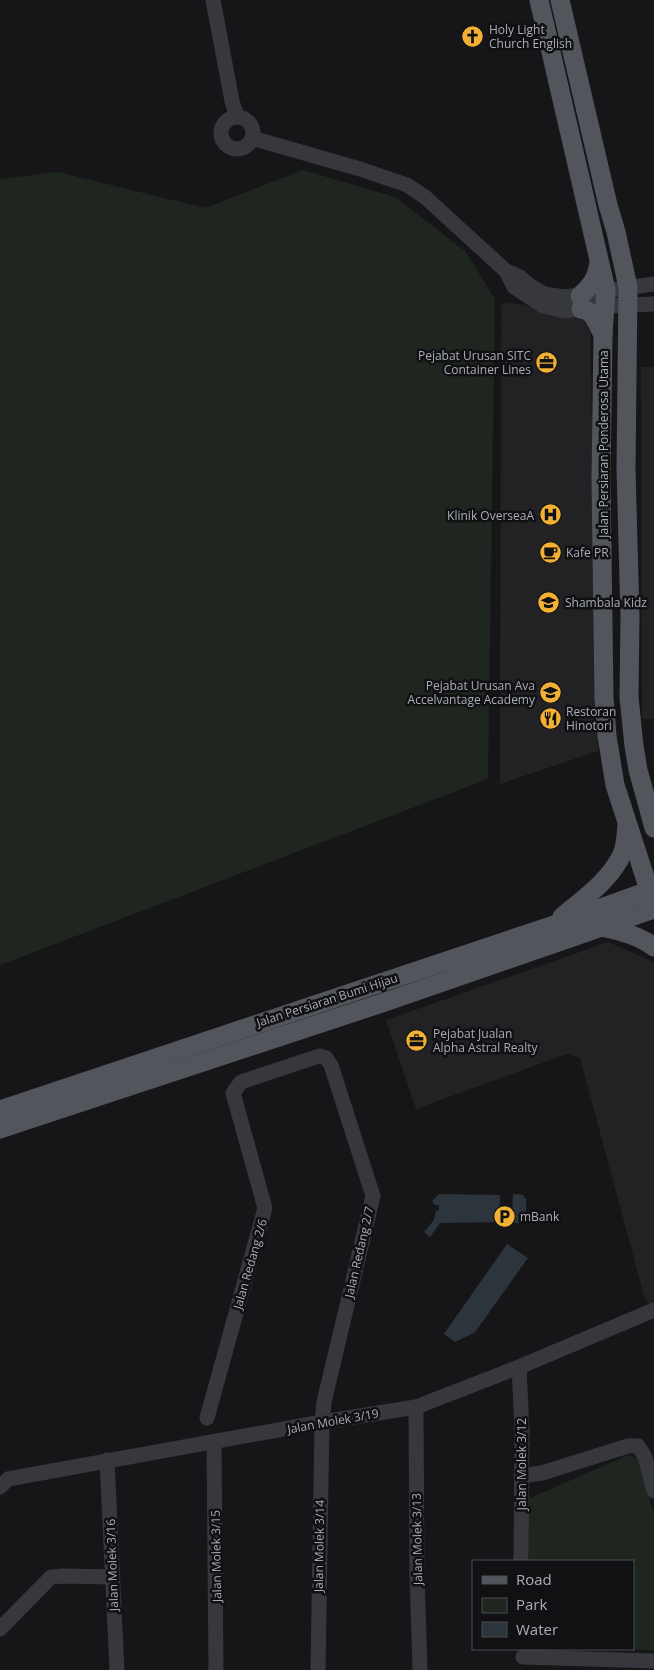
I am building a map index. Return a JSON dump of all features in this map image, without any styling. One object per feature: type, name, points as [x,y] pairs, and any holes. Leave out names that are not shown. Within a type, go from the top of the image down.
[{"type":"main road","name":"Jalan Persiaran Ponderosa Utama","points":[[539,0],[599,258],[605,298],[601,478],[604,697],[607,736],[615,785],[653,894]]},
{"type":"main road","name":"Jalan Persiaran Ponderosa Utama","points":[[560,0],[616,232],[628,296],[626,469],[630,616],[629,697],[634,746],[654,828]]},
{"type":"main road","points":[[599,258],[595,279],[580,302],[592,314],[603,335]]},
{"type":"main road","points":[[554,925],[616,865],[626,840],[627,819]]},
{"type":"main road","name":"Jalan Persiaran Bumi Hijau","points":[[0,1110],[554,925],[653,894]]},
{"type":"main road","name":"Jalan Persiaran Bumi Hijau","points":[[0,1130],[266,1042],[654,909]]},
{"type":"main road","points":[[601,927],[618,930],[654,947]]},
{"type":"main road","points":[[261,1022],[266,1042]]},
{"type":"main road","points":[[133,1065],[138,1067],[142,1076],[136,1084]]},
{"type":"street","points":[[213,0],[232,101],[237,117]]},
{"type":"street","points":[[237,117],[249,122],[253,129],[252,138],[246,146],[237,149],[232,148],[223,141],[222,136],[223,125],[231,118],[237,117]]},
{"type":"street","points":[[252,138],[360,169],[407,185],[425,197],[506,271],[514,287],[543,306],[564,311],[580,302],[628,296],[654,284]]},
{"type":"street","points":[[628,296],[654,304]]},
{"type":"street","name":"Jalan Redang 2/6","points":[[206,1418],[265,1208],[233,1093],[241,1082],[319,1056],[326,1058]]},
{"type":"street","name":"Jalan Redang 2/7","points":[[322,1422],[324,1402],[373,1196],[331,1065],[326,1058]]},
{"type":"street","name":"Jalan Molek 3/19","points":[[0,1487],[8,1479],[322,1422],[416,1407],[519,1367],[654,1310]]},
{"type":"street","name":"Jalan Molek 3/12","points":[[519,1367],[522,1430],[521,1560]]},
{"type":"street","name":"Jalan Molek 3/13","points":[[416,1407],[417,1575],[420,1670]]},
{"type":"street","name":"Jalan Molek 3/14","points":[[318,1670],[322,1422]]},
{"type":"street","name":"Jalan Molek 3/15","points":[[214,1442],[216,1670]]},
{"type":"street","points":[[521,1476],[542,1474],[628,1446],[638,1446],[645,1457],[654,1491]]},
{"type":"street","name":"Jalan Molek 3/16","points":[[107,1460],[117,1670]]},
{"type":"street","points":[[0,1629],[51,1577],[112,1577]]},
{"type":"street","points":[[523,1659],[654,1661]]},
{"type":"shaded area","points":[[507,303],[533,308],[553,317],[582,316],[590,321],[598,751],[500,784],[501,305]]},
{"type":"shaded area","points":[[641,367],[654,367],[654,719],[642,719]]},
{"type":"shaded area","points":[[608,942],[654,962],[654,1312],[644,1296],[580,1058],[567,1054],[416,1109],[386,1020]]},
{"type":"green space","points":[[303,170],[395,197],[465,251],[495,299],[488,779],[0,965],[0,179],[58,172],[205,208]]},
{"type":"green space","points":[[628,1455],[638,1459],[654,1515],[654,1651],[634,1649],[634,1560],[529,1560],[528,1499]]},
{"type":"water","points":[[439,1194],[500,1195],[499,1222],[440,1223],[430,1237],[424,1232],[434,1220],[436,1211],[439,1210],[439,1205],[435,1205],[432,1201]]},
{"type":"water","points":[[513,1194],[524,1195],[524,1198],[526,1198],[526,1220],[524,1223],[512,1223]]},
{"type":"water","points":[[507,1244],[528,1258],[474,1333],[455,1342],[444,1334]]},
{"type":"place","name":"Holy Light Church English","points":[[473,36]]},
{"type":"place","name":"Pejabat Urusan SITC Container Lines","points":[[547,362]]},
{"type":"place","name":"Klinik OverseaA","points":[[550,515]]},
{"type":"place","name":"Kafe PR","points":[[550,552]]},
{"type":"place","name":"Shambala Kidz","points":[[549,602]]},
{"type":"place","name":"Pejabat Urusan Ava Accelvantage Academy","points":[[551,692]]},
{"type":"place","name":"Restoran Hinotori","points":[[550,718]]},
{"type":"place","name":"Pejabat Jualan Alpha Astral Realty","points":[[417,1040]]},
{"type":"place","name":"mBank","points":[[504,1216]]}]
